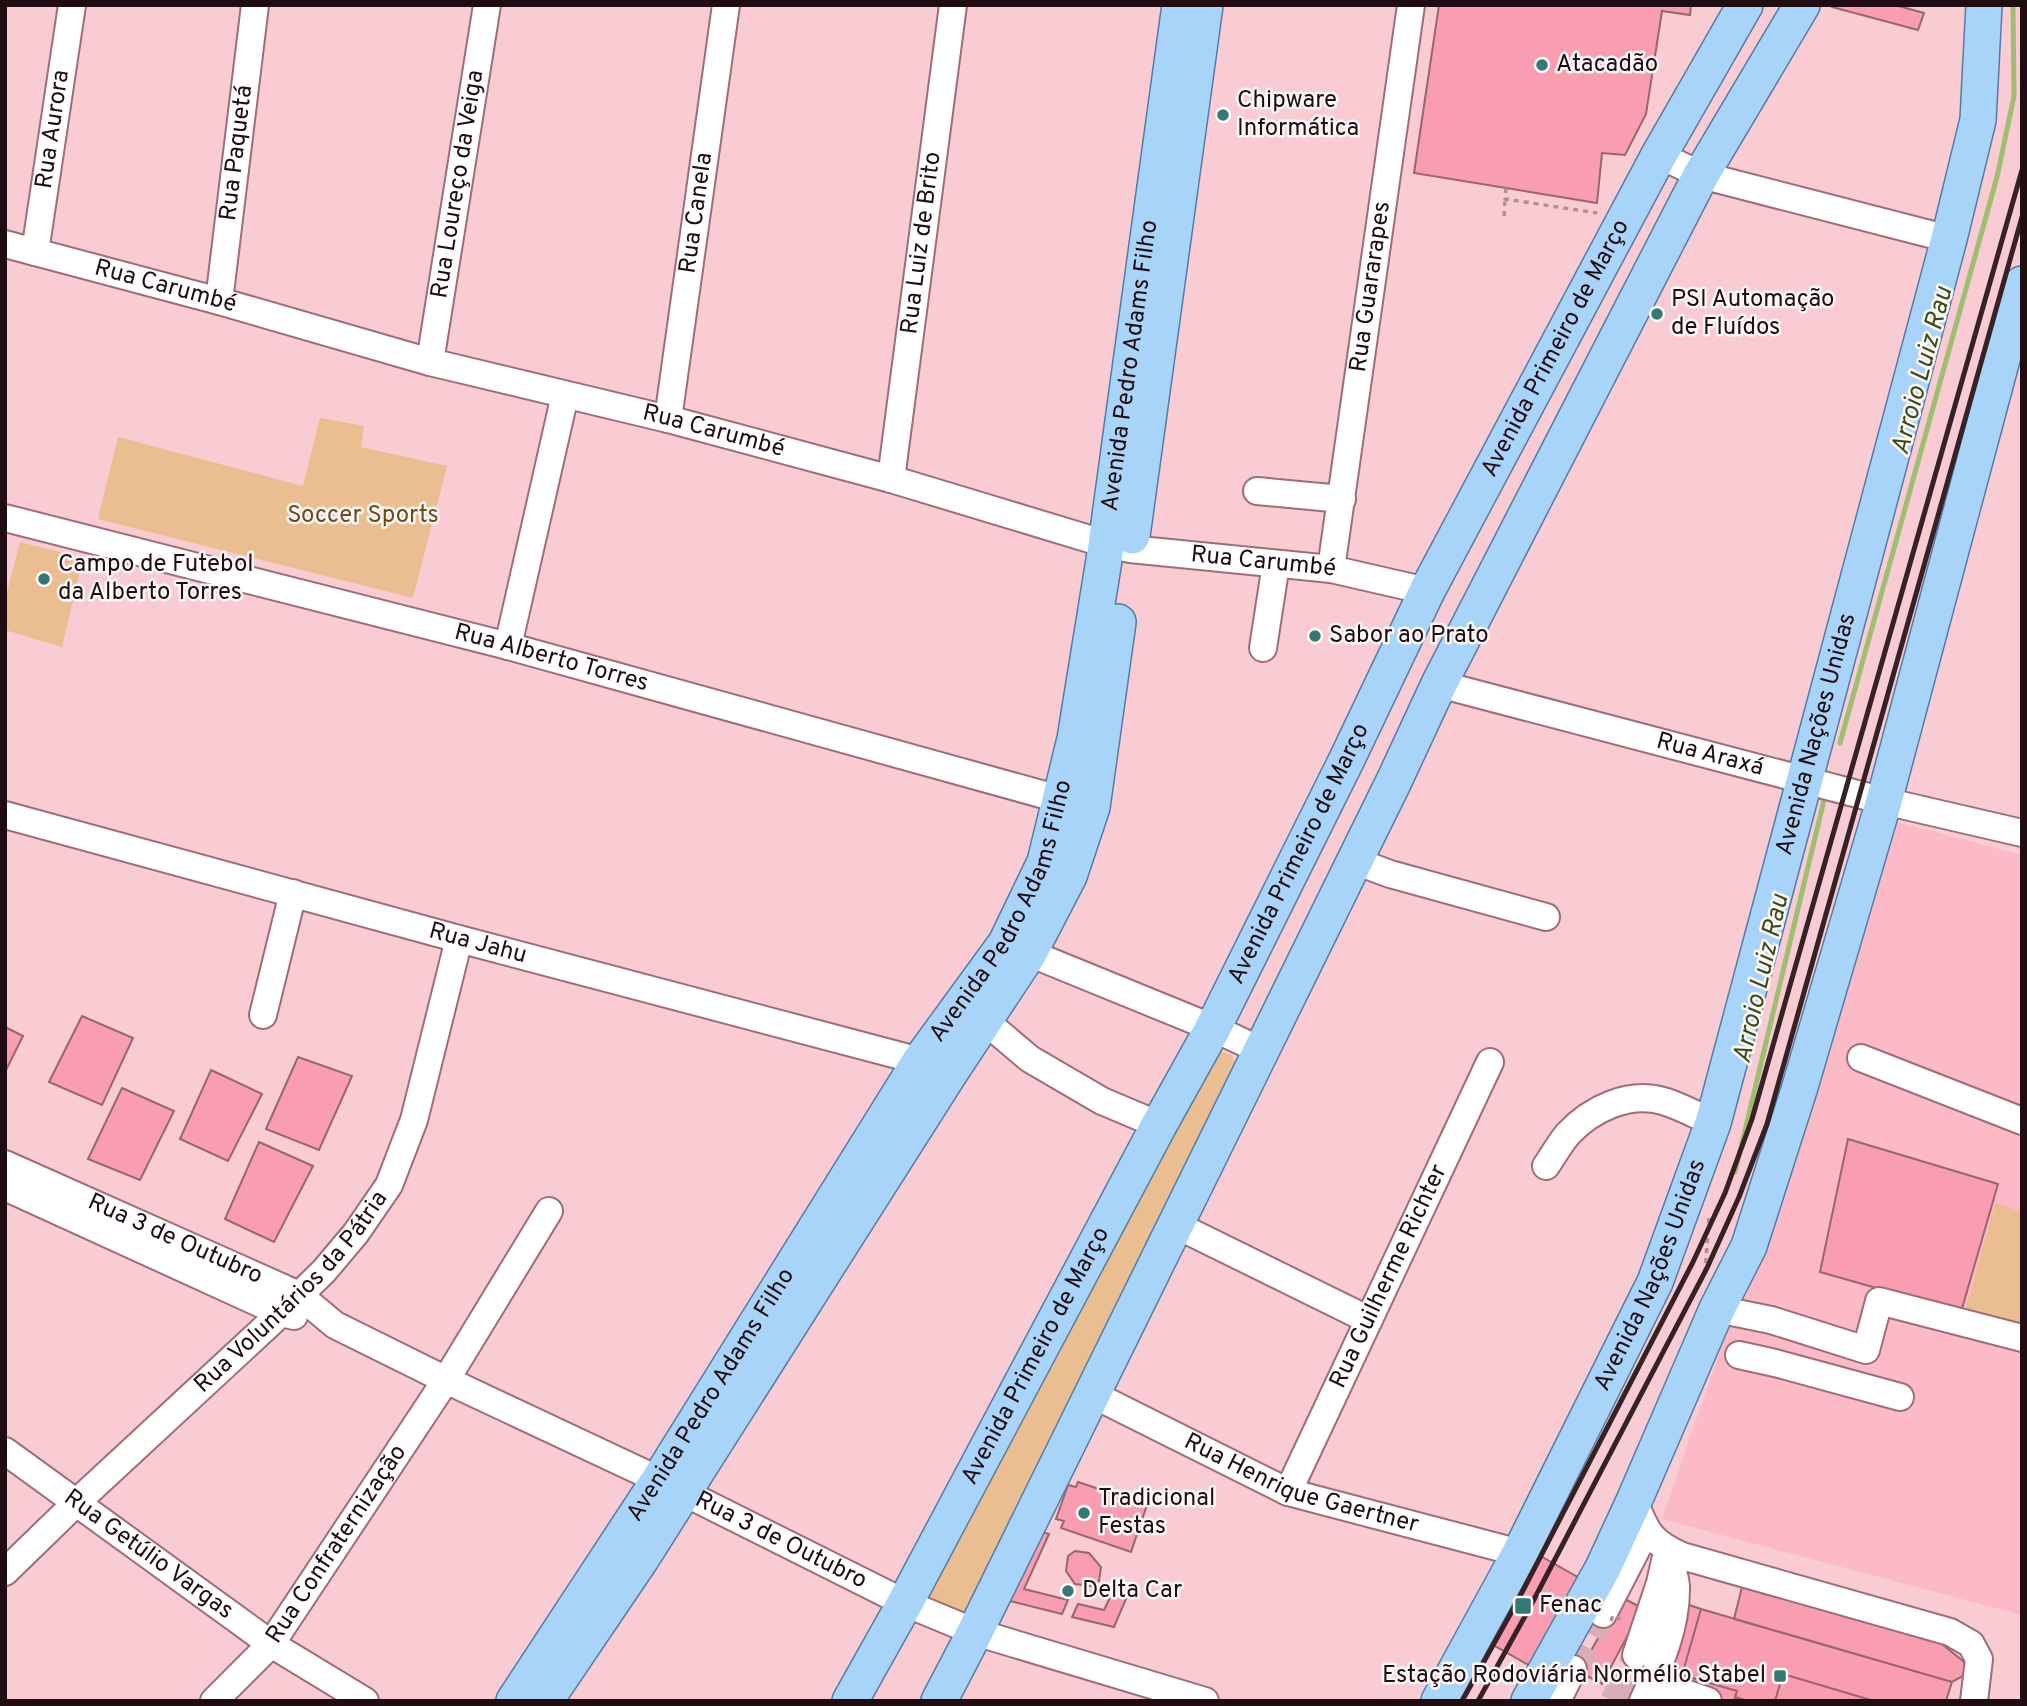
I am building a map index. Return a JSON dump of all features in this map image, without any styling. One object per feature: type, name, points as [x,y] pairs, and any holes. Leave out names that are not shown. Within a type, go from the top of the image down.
[{"type":"main road","name":"Avenida Pedro Adams Filho","points":[[545,1701],[671,1487],[935,1067],[1018,948],[1045,862],[1077,804],[1119,612],[1118,547],[1180,5]]},
{"type":"main road","name":"Avenida Pedro Adams Filho","points":[[1118,547],[1205,5]]},
{"type":"main road","name":"Avenida Primeiro de Março","points":[[850,1701],[1213,1028],[1347,760],[1427,591],[1659,155],[1745,5]]},
{"type":"main road","name":"Avenida Primeiro de Março","points":[[939,1701],[1262,1051],[1439,684],[1701,175],[1802,5]]},
{"type":"main road","name":"Avenida Nações Unidas","points":[[1439,1701],[1520,1553],[1655,1282],[1713,1123],[1949,239],[1978,120],[1984,5]]},
{"type":"main road","points":[[1529,1701],[1603,1568],[1640,1516],[1717,1309],[1749,1246],[1799,1090],[1884,801],[2022,284]]},
{"type":"main road","points":[[1469,513],[1517,535]]},
{"type":"main road","points":[[1427,591],[1449,607],[1459,622],[1463,639]]},
{"type":"main road","points":[[1347,760],[1394,781]]},
{"type":"main road","name":"Avenida Pedro Adams Filho","points":[[514,1701],[671,1487]]},
{"type":"street","name":"Rua Aurora","points":[[35,252],[72,5]]},
{"type":"street","name":"Rua Paquetá","points":[[219,301],[255,5]]},
{"type":"street","name":"Rua Loureço da Veiga","points":[[430,362],[487,5]]},
{"type":"street","name":"Rua Canela","points":[[668,419],[726,5]]},
{"type":"street","name":"Rua Luiz de Brito","points":[[891,479],[953,5]]},
{"type":"street","name":"Rua Guararapes","points":[[1331,569],[1406,8]]},
{"type":"street","points":[[1659,155],[1701,175],[1949,239]]},
{"type":"street","name":"Rua Carumbé","points":[[5,244],[219,301],[430,362],[668,419],[891,479],[1118,547],[1331,569],[1427,591]]},
{"type":"street","points":[[508,646],[565,395]]},
{"type":"street","points":[[1257,491],[1342,499]]},
{"type":"street","name":"Rua Alberto Torres","points":[[5,518],[508,646],[1077,804]]},
{"type":"street","points":[[1263,648],[1276,564]]},
{"type":"street","name":"Rua Araxá","points":[[1439,684],[1884,801],[2022,833]]},
{"type":"street","name":"Rua Jahu","points":[[5,814],[935,1067]]},
{"type":"street","points":[[1355,861],[1390,874],[1546,917]]},
{"type":"street","points":[[263,1015],[293,893]]},
{"type":"street","name":"Rua Voluntários da Pátria","points":[[5,1573],[77,1502],[290,1304],[324,1271],[356,1233],[389,1185],[414,1121],[458,939]]},
{"type":"street","points":[[1018,948],[1213,1028],[1262,1051]]},
{"type":"street","points":[[973,1014],[1030,1059],[1102,1101],[1159,1125]]},
{"type":"street","points":[[1861,1058],[2022,1121]]},
{"type":"street","name":"Rua Guilherme Richter","points":[[1288,1492],[1490,1062]]},
{"type":"street","points":[[1546,1166],[1567,1135],[1592,1114],[1621,1101],[1644,1098],[1661,1101],[1713,1123]]},
{"type":"street","name":"Rua 3 de Outubro","points":[[5,1164],[46,1193],[335,1325],[905,1603],[975,1632],[1205,1701]]},
{"type":"street","name":"Rua 3 de Outubro","points":[[5,1187],[46,1193]]},
{"type":"street","name":"Rua Confraternização","points":[[214,1701],[271,1644],[446,1380],[549,1211]]},
{"type":"street","points":[[1176,1225],[1368,1320]]},
{"type":"street","points":[[1856,1386],[1879,1301],[2022,1338]]},
{"type":"street","points":[[1717,1309],[1786,1325],[1866,1350]]},
{"type":"street","points":[[1775,1363],[1786,1325]]},
{"type":"street","points":[[1813,1374],[1824,1338]]},
{"type":"street","points":[[1740,1355],[1900,1397]]},
{"type":"street","name":"Rua Henrique Gaertner","points":[[1092,1394],[1288,1492],[1520,1553]]},
{"type":"street","name":"Rua Getúlio Vargas","points":[[5,1451],[271,1644],[365,1701]]},
{"type":"street","points":[[1640,1516],[1667,1549],[1676,1585],[1672,1625],[1661,1662],[1643,1701]]},
{"type":"street","points":[[1611,1618],[1640,1516]]},
{"type":"street","points":[[1636,1655],[1660,1583],[1667,1549]]},
{"type":"street","points":[[1667,1549],[1682,1556],[1950,1632],[1971,1644],[1979,1659],[1974,1701]]},
{"type":"street","points":[[1557,1701],[1573,1669]]},
{"type":"street","points":[[1660,1701],[1665,1686],[1707,1701]]},
{"type":"path","points":[[1504,216],[1506,188]]},
{"type":"path","points":[[1505,199],[1627,216]]},
{"type":"shaded area","points":[[1886,819],[2022,855],[2022,1615],[1662,1519],[1757,1244]]},
{"type":"green space","name":"Soccer Sports","points":[[320,418],[364,426],[361,447],[447,466],[413,598],[98,519],[118,437],[303,486]]},
{"type":"green space","name":"Campo de Futebol da Alberto Torres","points":[[20,542],[83,558],[62,647],[5,630],[5,600]]},
{"type":"green space","points":[[1216,1050],[1233,1056],[1235,1067],[971,1621],[927,1602],[1206,1058]]},
{"type":"green space","points":[[1995,1203],[2022,1212],[2022,1327],[1965,1312]]},
{"type":"building","name":"Atacadão","points":[[1439,5],[1691,5],[1690,15],[1662,11],[1646,114],[1625,155],[1602,153],[1597,203],[1414,173]]},
{"type":"building","points":[[1832,5],[1895,5],[1924,13],[1918,30]]},
{"type":"building","points":[[82,1016],[133,1038],[102,1105],[49,1082]]},
{"type":"building","points":[[5,1027],[23,1036],[5,1072]]},
{"type":"building","points":[[298,1057],[352,1076],[319,1150],[266,1129]]},
{"type":"building","points":[[211,1070],[262,1094],[228,1161],[180,1139]]},
{"type":"building","points":[[122,1088],[174,1111],[140,1180],[88,1159]]},
{"type":"building","points":[[1848,1139],[1998,1184],[1961,1312],[1820,1272]]},
{"type":"building","points":[[259,1142],[313,1166],[274,1242],[225,1219]]},
{"type":"building","points":[[1078,1482],[1147,1505],[1131,1552],[1061,1528],[1064,1521],[1056,1519],[1068,1485],[1076,1487]]},
{"type":"building","points":[[1033,1529],[1049,1534],[1024,1589],[1068,1600],[1062,1614],[1002,1599]]},
{"type":"building","points":[[1530,1550],[1588,1583],[1539,1671],[1481,1638]]},
{"type":"building","points":[[1075,1551],[1089,1553],[1101,1567],[1099,1581],[1091,1586],[1075,1584],[1066,1571],[1068,1556]]},
{"type":"building","points":[[1742,1587],[1937,1640],[1974,1670],[1952,1682],[1734,1619]]},
{"type":"building","points":[[1114,1589],[1128,1594],[1114,1627],[1072,1617],[1078,1604],[1104,1610]]},
{"type":"building","points":[[1617,1595],[1642,1608],[1602,1684],[1579,1672],[1606,1624]]},
{"type":"building","points":[[1686,1604],[1701,1609],[1682,1675],[1737,1691],[1734,1701],[1647,1701]]},
{"type":"building","points":[[1701,1609],[1952,1682],[1946,1701],[1874,1701],[1783,1674],[1775,1701],[1748,1701],[1735,1697],[1737,1691],[1682,1675]]},
{"type":"building","points":[[1783,1674],[1874,1701],[1775,1701]]},
{"type":"waterway","name":"Arroio Luiz Rau","points":[[1840,743],[1997,177],[2014,96],[2013,5]]},
{"type":"waterway","name":"Arroio Luiz Rau","points":[[1735,1172],[1825,796]]},
{"type":"tunnel","points":[[1573,1669],[1603,1614]]},
{"type":"tunnel","points":[[1613,1701],[1636,1655]]},
{"type":"railway","points":[[1462,1701],[1517,1602],[1693,1262],[1725,1193],[1752,1119],[2022,170]]},
{"type":"railway","points":[[1478,1701],[1707,1268],[1739,1197],[1767,1124],[2022,217]]},
{"type":"place","name":"Atacadão","points":[[1542,65]]},
{"type":"place","name":"Chipware Informática","points":[[1223,115]]},
{"type":"place","name":"PSI Automação de Fluídos","points":[[1657,314]]},
{"type":"place","name":"Campo de Futebol da Alberto Torres","points":[[44,579]]},
{"type":"place","name":"Sabor ao Prato","points":[[1315,636]]},
{"type":"place","name":"Tradicional Festas","points":[[1084,1513]]},
{"type":"place","name":"Delta Car","points":[[1068,1591]]},
{"type":"place","name":"Fenac","points":[[1523,1606]]},
{"type":"place","name":"Estação Rodoviária Normélio Stabel","points":[[1780,1676]]}]
